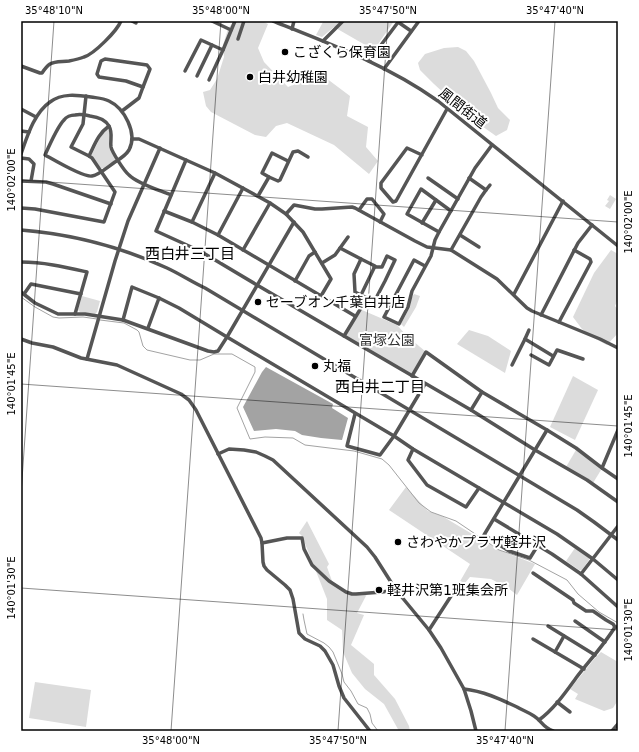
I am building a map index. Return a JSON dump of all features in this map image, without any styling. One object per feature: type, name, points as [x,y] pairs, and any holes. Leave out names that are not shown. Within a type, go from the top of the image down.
[{"type":"street","points":[[21,66],[40,74],[49,64],[85,57],[93,52],[113,33],[121,21]]},
{"type":"street","points":[[212,21],[231,30]]},
{"type":"street","points":[[209,80],[235,21]]},
{"type":"street","points":[[238,39],[244,21]]},
{"type":"street","name":"風間街道","points":[[273,21],[369,61],[420,89],[618,246]]},
{"type":"street","points":[[292,28],[294,21]]},
{"type":"street","points":[[323,41],[343,21]]},
{"type":"street","points":[[384,68],[419,21]]},
{"type":"street","points":[[369,61],[399,22],[411,31]]},
{"type":"street","points":[[186,71],[201,40],[223,50]]},
{"type":"street","points":[[197,76],[212,45]]},
{"type":"street","points":[[122,111],[139,98],[150,69],[147,64],[105,59],[101,61],[97,74],[99,78],[126,81],[143,87]]},
{"type":"street","points":[[21,154],[25,140],[36,117],[41,110],[55,98],[66,95],[102,98],[110,101],[122,111],[127,120],[131,130],[132,139],[129,150],[118,160],[92,176],[84,175],[45,155],[64,119],[75,115],[101,118],[109,126],[111,132],[112,151],[118,160],[129,176],[171,195]]},
{"type":"street","points":[[21,208],[104,222],[115,192],[95,161],[89,156],[71,147],[83,124],[86,96]]},
{"type":"street","points":[[21,109],[36,117]]},
{"type":"street","points":[[422,154],[407,148],[382,183],[381,188],[393,202],[396,201],[447,109]]},
{"type":"street","points":[[89,156],[100,134],[109,126]]},
{"type":"street","points":[[21,132],[29,132]]},
{"type":"street","points":[[132,139],[139,139],[215,173],[258,196],[286,214],[304,232],[331,279],[321,296]]},
{"type":"street","points":[[425,266],[414,260],[384,317],[399,324],[408,307],[412,291],[425,266],[430,256],[439,232],[475,168],[492,145]]},
{"type":"street","points":[[87,359],[128,221],[160,148]]},
{"type":"street","points":[[288,161],[272,153],[262,173],[278,181],[280,180],[293,152],[298,151],[308,157]]},
{"type":"street","points":[[21,158],[29,159],[34,164],[31,181]]},
{"type":"street","points":[[186,160],[156,231],[200,251],[257,284],[587,480],[618,502]]},
{"type":"street","points":[[192,222],[215,173]]},
{"type":"street","points":[[258,196],[269,177]]},
{"type":"street","points":[[428,178],[458,199]]},
{"type":"street","points":[[469,178],[486,190]]},
{"type":"street","points":[[21,181],[53,184],[111,204]]},
{"type":"street","points":[[451,250],[490,185]]},
{"type":"street","points":[[218,235],[243,188]]},
{"type":"street","points":[[439,232],[407,214],[421,189],[451,211]]},
{"type":"street","points":[[359,210],[367,200],[372,199],[384,214],[380,222]]},
{"type":"street","points":[[422,223],[436,200]]},
{"type":"street","points":[[514,294],[563,201]]},
{"type":"street","points":[[243,250],[270,203]]},
{"type":"street","points":[[286,214],[294,205],[322,210],[352,207],[415,241],[433,248],[451,250],[492,275],[528,308],[618,348]]},
{"type":"street","points":[[164,211],[192,222],[218,235],[268,266],[355,316]]},
{"type":"street","points":[[81,294],[31,284],[23,293],[35,303],[58,314],[85,314],[123,320],[208,351],[218,351],[294,222]]},
{"type":"street","points":[[541,315],[574,250],[592,225]]},
{"type":"street","points":[[21,230],[56,234],[119,249],[167,268],[205,288],[520,476],[583,514],[618,540]]},
{"type":"street","points":[[460,235],[479,247]]},
{"type":"street","points":[[322,263],[335,255],[348,237]]},
{"type":"street","points":[[340,248],[361,258],[374,267],[382,267],[387,256],[395,260],[374,302],[355,292],[354,274],[361,258]]},
{"type":"street","points":[[559,322],[591,262],[590,259],[574,250]]},
{"type":"street","points":[[294,281],[309,256],[315,252]]},
{"type":"street","points":[[21,262],[60,265],[87,272],[75,314]]},
{"type":"street","points":[[361,295],[374,267]]},
{"type":"street","points":[[123,320],[132,287],[159,298],[557,534],[593,559],[618,580]]},
{"type":"street","points":[[148,328],[159,298]]},
{"type":"street","points":[[344,336],[366,298]]},
{"type":"street","points":[[512,365],[529,330]]},
{"type":"street","points":[[21,339],[32,343],[53,347],[87,359],[117,365],[189,400],[196,410],[261,538],[264,566],[290,590],[299,633],[305,639],[320,646],[325,651],[333,665],[344,698],[370,731]]},
{"type":"street","points":[[525,339],[553,356]]},
{"type":"street","points":[[531,355],[549,365],[557,350],[582,359]]},
{"type":"street","points":[[412,376],[426,352],[482,392],[576,448],[618,479]]},
{"type":"street","points":[[355,414],[347,446],[380,456],[426,384]]},
{"type":"street","points":[[471,410],[482,392]]},
{"type":"street","points":[[538,545],[530,558],[509,551],[484,534],[547,430]]},
{"type":"street","points":[[602,468],[618,430]]},
{"type":"street","points":[[614,442],[618,444]]},
{"type":"street","points":[[218,454],[228,449],[239,450],[256,452],[273,460],[367,547],[396,590],[429,630],[441,648],[464,689],[476,731]]},
{"type":"street","points":[[413,449],[408,460],[427,485],[466,507],[479,488]]},
{"type":"street","points":[[494,519],[538,545],[581,574],[618,607]]},
{"type":"street","points":[[581,574],[618,526]]},
{"type":"street","points":[[262,543],[287,538],[302,538],[304,549],[312,565],[329,581],[346,592],[352,594],[396,590]]},
{"type":"street","points":[[533,573],[573,600],[574,603],[586,611],[593,611],[617,627],[584,669],[539,720]]},
{"type":"street","points":[[429,630],[453,593]]},
{"type":"street","points":[[575,621],[605,642]]},
{"type":"street","points":[[548,626],[595,655]]},
{"type":"street","points":[[555,652],[564,636]]},
{"type":"street","points":[[533,639],[584,669]]},
{"type":"street","points":[[464,689],[501,699],[534,716],[543,726],[553,731]]},
{"type":"street","points":[[556,702],[570,712]]},
{"type":"street","points":[[612,731],[618,724]]},
{"type":"green space","points":[[234,21],[262,21],[268,24],[258,48],[264,62],[288,87],[295,84],[306,71],[318,72],[350,96],[347,116],[368,127],[366,147],[378,161],[369,174],[334,145],[287,123],[276,126],[266,137],[255,135],[211,112],[206,106],[203,92],[210,90],[217,79],[224,57],[223,45],[228,29]]},
{"type":"green space","points":[[322,21],[394,21],[374,50],[334,27],[322,37],[316,35],[323,22]]},
{"type":"green space","points":[[458,47],[466,51],[474,61],[498,108],[510,120],[507,130],[496,136],[472,119],[420,70],[418,63],[425,54],[444,48]]},
{"type":"green space","points":[[107,130],[110,131],[110,147],[115,160],[104,168],[101,168],[92,157],[92,154],[101,136]]},
{"type":"green space","points":[[610,195],[616,199],[610,209],[605,206],[609,201],[607,200]]},
{"type":"green space","points":[[611,250],[618,254],[618,299],[615,306],[618,310],[618,333],[607,345],[590,336],[582,329],[573,317],[594,273]]},
{"type":"green space","points":[[414,294],[420,296],[416,307],[404,327],[401,324],[410,307],[411,299]]},
{"type":"green space","points":[[82,296],[100,301],[95,314],[80,312],[78,310]]},
{"type":"green space","name":"富塚公園","points":[[362,310],[397,325],[426,352],[411,374],[344,336]]},
{"type":"green space","points":[[469,330],[488,336],[511,351],[505,373],[457,344]]},
{"type":"green space","points":[[573,376],[598,390],[575,440],[550,427]]},
{"type":"green space","points":[[576,450],[601,470],[593,483],[566,467]]},
{"type":"green space","points":[[406,487],[428,511],[442,516],[499,550],[535,564],[517,595],[508,588],[491,579],[470,577],[459,590],[455,590],[470,564],[389,510]]},
{"type":"green space","points":[[307,521],[329,564],[327,567],[332,581],[345,593],[367,594],[357,613],[364,615],[351,645],[374,664],[374,675],[395,699],[409,726],[410,731],[399,731],[384,704],[365,689],[352,673],[343,652],[342,630],[327,620],[327,599],[302,536],[299,533]]},
{"type":"green space","points":[[575,548],[589,558],[582,570],[579,570],[566,561]]},
{"type":"green space","points":[[601,652],[618,662],[618,700],[613,708],[604,711],[575,699],[578,694],[570,689]]},
{"type":"green space","points":[[35,682],[91,690],[86,727],[29,718]]},
{"type":"shaded area","points":[[266,367],[333,404],[332,408],[348,418],[342,440],[302,435],[295,431],[276,429],[254,431],[243,407]]},
{"type":"waterway","points":[[21,297],[53,317],[83,317],[97,319]]},
{"type":"waterway","points":[[100,320],[124,323],[137,330],[143,346],[147,350],[190,360],[200,360],[214,354],[232,354],[255,367],[255,372],[237,408],[250,439],[265,437],[293,438],[305,445],[354,451],[382,459],[389,465],[419,503],[431,512],[456,521],[499,550],[529,560],[567,580],[578,594],[599,612],[618,623]]},
{"type":"waterway","points":[[303,614],[307,634],[324,643],[333,652],[344,682],[358,704],[367,708],[372,723],[378,731]]},
{"type":"place","name":"こざくら保育園","points":[[285,52]]},
{"type":"place","name":"白井幼稚園","points":[[250,77]]},
{"type":"place","name":"セーブオン千葉白井店","points":[[258,302]]},
{"type":"place","name":"丸福","points":[[315,366]]},
{"type":"place","name":"さわやかプラザ軽井沢","points":[[398,542]]},
{"type":"place","name":"軽井沢第1班集会所","points":[[379,590]]},
{"type":"district","name":"西白井三丁目","points":[[190,254]]},
{"type":"district","name":"西白井二丁目","points":[[380,387]]}]
